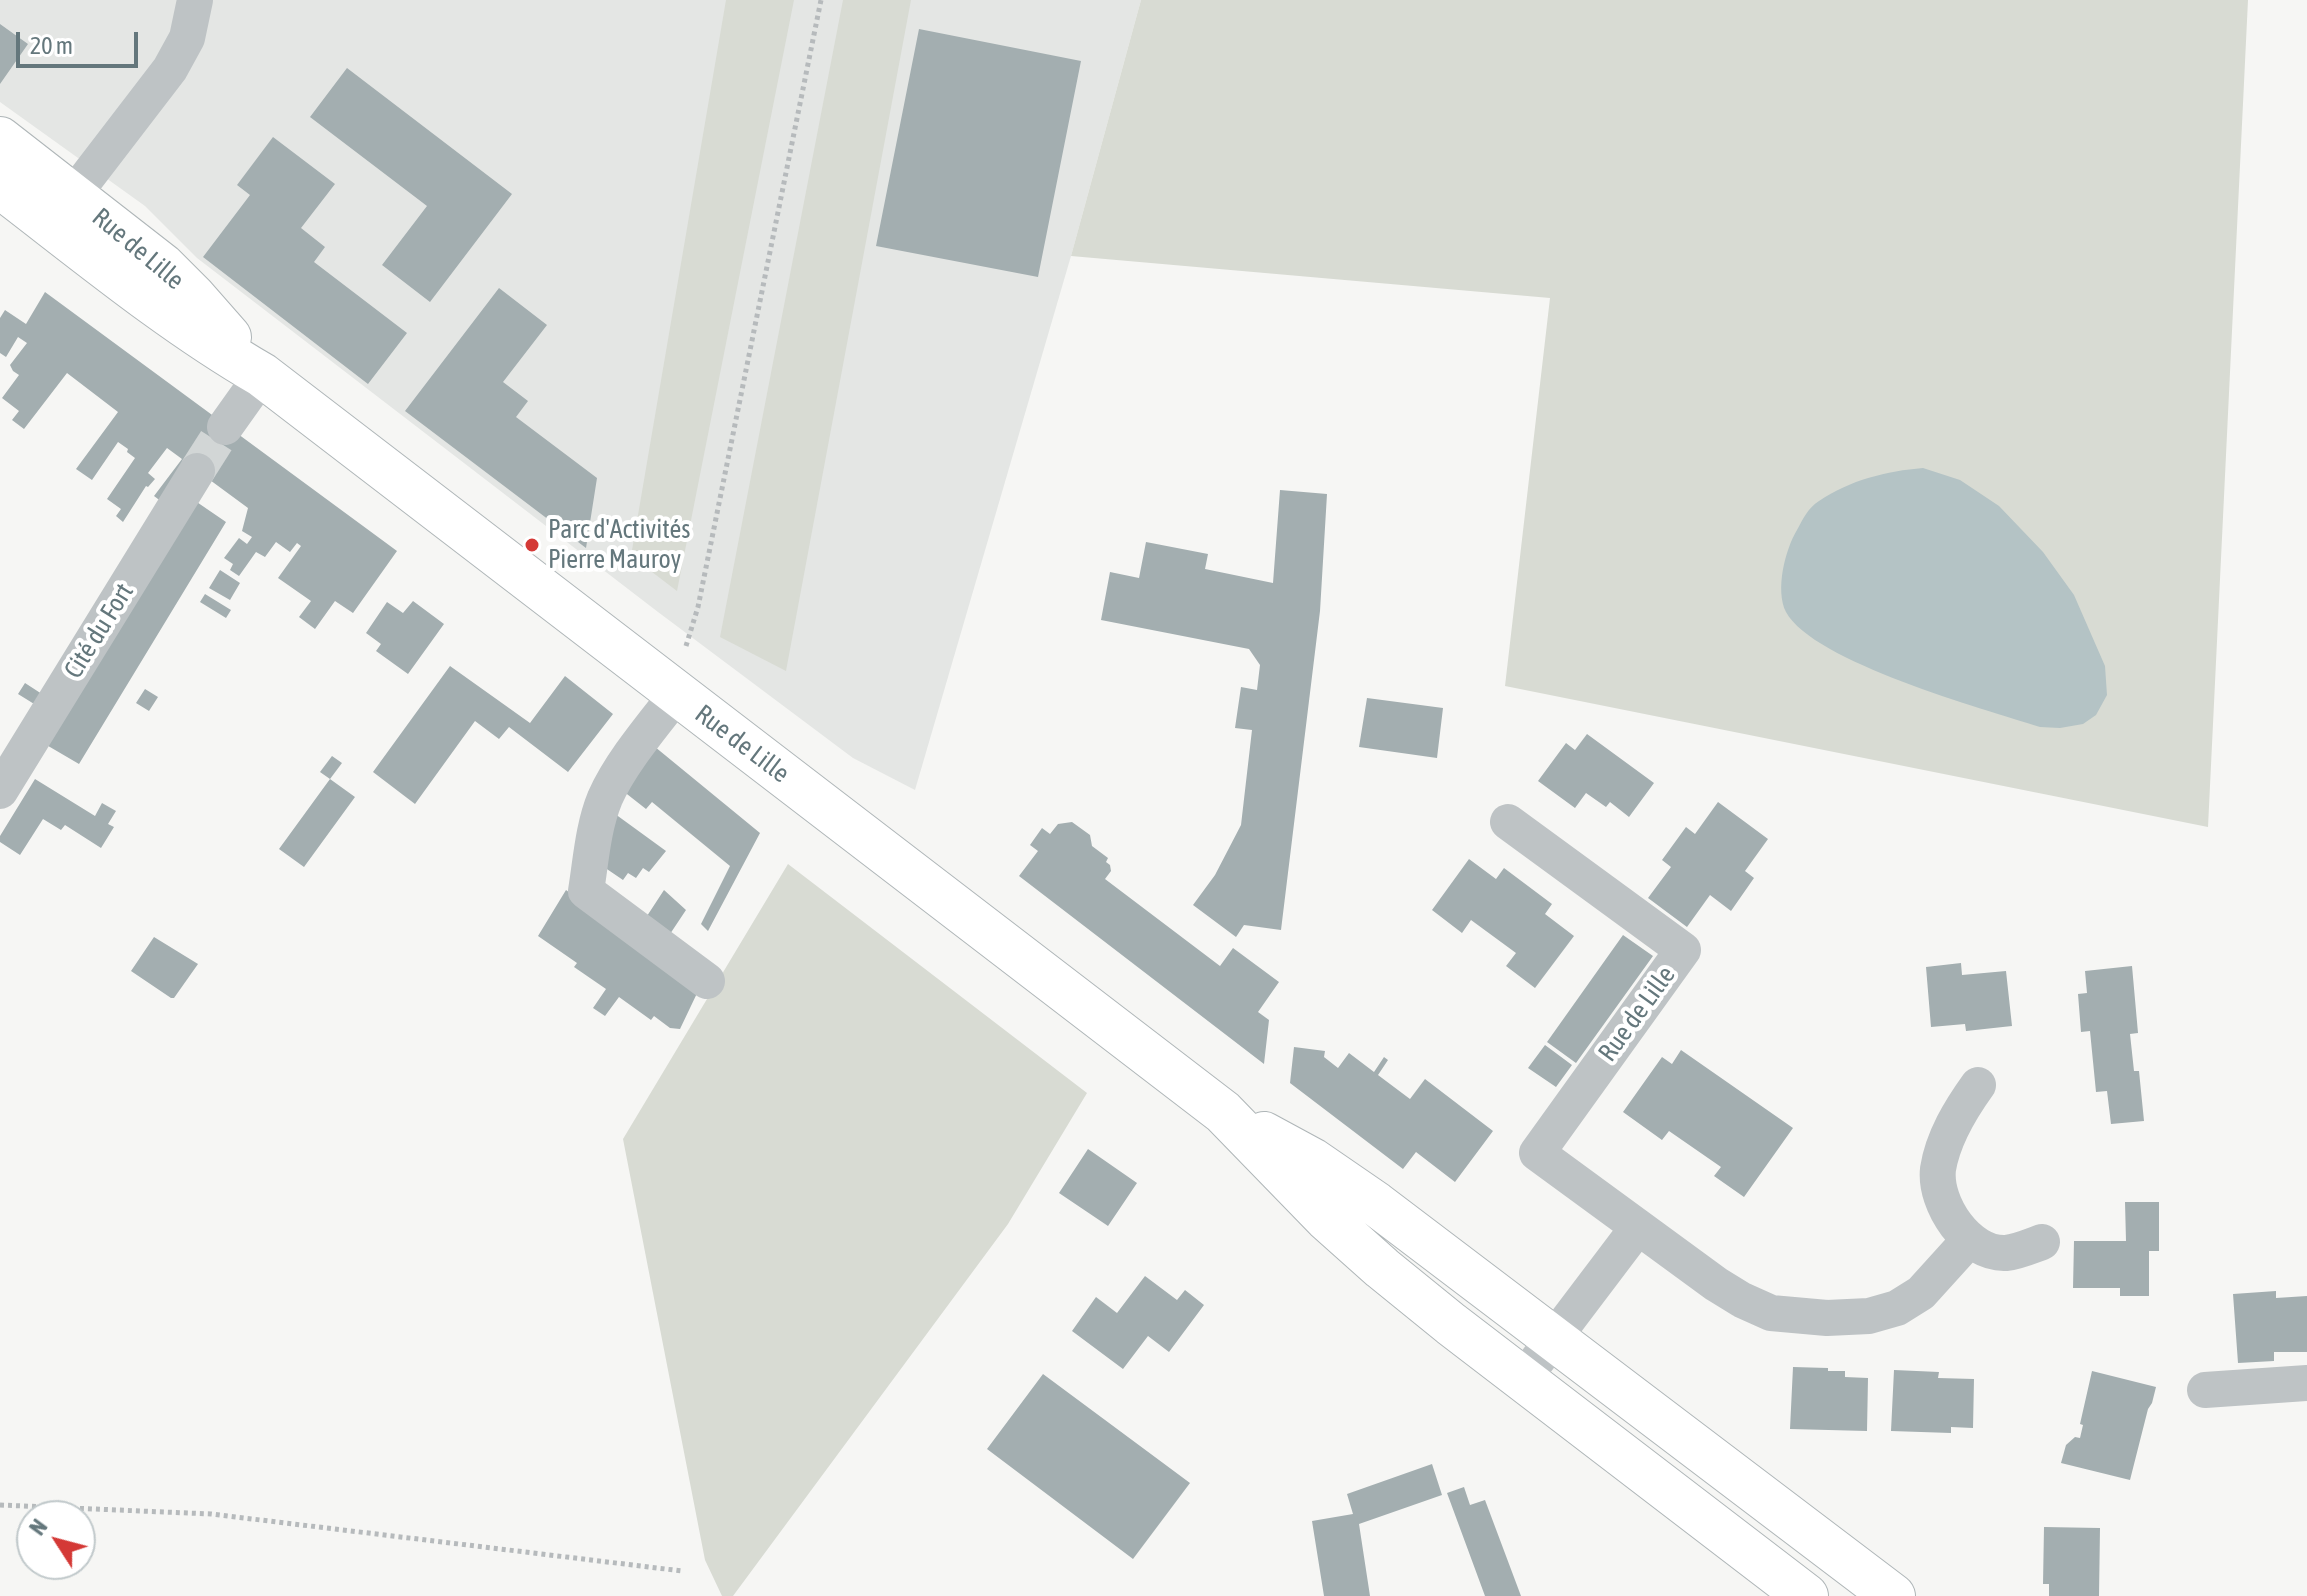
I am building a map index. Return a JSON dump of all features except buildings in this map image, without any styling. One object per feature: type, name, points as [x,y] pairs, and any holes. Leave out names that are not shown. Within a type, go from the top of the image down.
[{"type":"main road","name":"Rue de Lille","points":[[0,139],[62,210]]},
{"type":"main road","name":"Rue de Lille","points":[[0,186],[62,210],[178,280],[262,375],[1223,1112],[1347,1239],[1430,1307],[1806,1596]]},
{"type":"main road","name":"Rue de Lille","points":[[1223,1112],[1288,1146],[1356,1189],[1893,1596]]},
{"type":"street","points":[[62,210],[170,69],[187,38],[195,0]]},
{"type":"street","points":[[225,427],[262,375]]},
{"type":"street","name":"Cité du Fort","points":[[0,791],[197,471]]},
{"type":"street","points":[[677,694],[618,775],[606,797],[598,821],[586,891],[707,981]]},
{"type":"street","name":"Rue de Lille","points":[[1508,822],[1683,950],[1537,1153],[1716,1284],[1771,1313],[1827,1318],[1869,1316],[1897,1308],[1921,1293],[1969,1240]]},
{"type":"street","points":[[1978,1085],[1949,1133],[1938,1172],[1941,1197],[1949,1214],[1969,1240],[1992,1251],[2007,1253],[2042,1242]]},
{"type":"street","points":[[1523,1379],[1638,1227]]},
{"type":"street","points":[[2205,1390],[2307,1383]]},
{"type":"path","points":[[685,647],[698,607],[821,0]]},
{"type":"path","points":[[0,1505],[211,1514],[682,1571]]},
{"type":"shaded area","points":[[0,0],[1141,0],[1071,256],[915,790],[853,758],[658,612],[197,258],[145,206],[0,102]]},
{"type":"shaded area","points":[[726,0],[794,0],[677,591],[631,556]]},
{"type":"shaded area","points":[[843,0],[911,0],[786,671],[720,637]]},
{"type":"shaded area","points":[[1141,0],[2248,0],[2208,827],[1505,686],[1550,298],[1071,256]]},
{"type":"shaded area","points":[[1923,468],[1960,480],[1999,506],[2043,552],[2074,595],[2105,666],[2107,695],[2096,715],[2083,724],[2040,727],[1902,682],[1829,649],[1802,631],[1786,612],[1781,593],[1785,559],[1793,538],[1812,507],[1856,482],[1896,471]]},
{"type":"shaded area","points":[[788,864],[1087,1093],[1008,1224],[733,1596],[722,1596],[705,1560],[623,1139]]},
{"type":"tunnel","points":[[197,471],[225,427]]},
{"type":"place","name":"Parc d'Activités Pierre Mauroy","points":[[532,545]]}]
